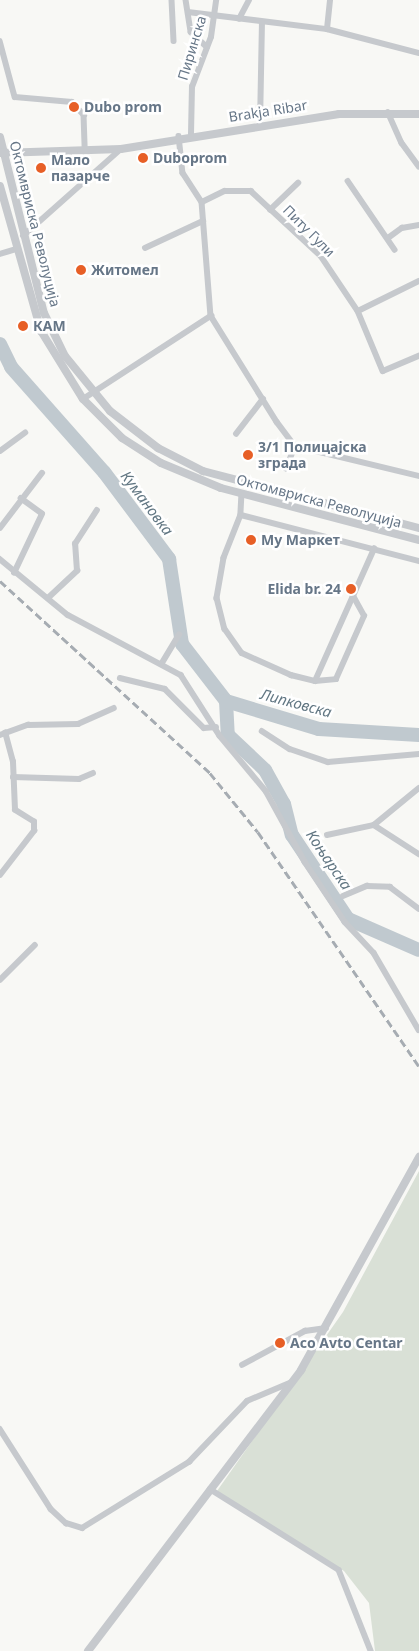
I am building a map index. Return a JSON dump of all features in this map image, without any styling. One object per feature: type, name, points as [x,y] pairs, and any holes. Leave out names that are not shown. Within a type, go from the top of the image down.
[{"type":"street","points":[[172,0],[174,41]]},
{"type":"street","points":[[186,0],[191,32],[207,47]]},
{"type":"street","name":"Пиринска","points":[[191,134],[192,87],[207,47],[216,12],[216,0]]},
{"type":"street","points":[[239,19],[249,0]]},
{"type":"street","points":[[328,29],[330,0]]},
{"type":"street","points":[[188,12],[216,12],[262,23],[328,29],[419,53]]},
{"type":"street","points":[[260,125],[262,23]]},
{"type":"street","points":[[0,41],[14,97],[72,102],[84,114],[86,147]]},
{"type":"street","points":[[388,111],[419,166]]},
{"type":"street","name":"Brakja Ribar","points":[[2,153],[86,147],[121,149],[179,136],[260,125],[388,111],[419,114]]},
{"type":"street","points":[[179,136],[183,173],[202,202],[211,316],[263,399],[296,446],[419,476]]},
{"type":"street","name":"Октомвриска Револуција","points":[[0,137],[2,153],[23,236],[48,325],[91,392],[136,433],[203,471],[419,528]]},
{"type":"street","points":[[23,236],[121,149]]},
{"type":"street","points":[[348,181],[395,250]]},
{"type":"street","points":[[270,210],[298,183]]},
{"type":"street","name":"Октомвриска Револуција","points":[[0,186],[16,249],[41,331],[82,399],[122,438],[148,455],[242,493],[419,540]]},
{"type":"street","name":"Питу Гули","points":[[202,202],[225,191],[244,189],[321,256],[358,311],[379,367],[390,370],[419,356]]},
{"type":"street","points":[[145,248],[203,221]]},
{"type":"street","points":[[388,238],[402,228],[419,225]]},
{"type":"street","points":[[0,254],[16,249]]},
{"type":"street","points":[[358,311],[419,282]]},
{"type":"street","points":[[82,399],[211,316]]},
{"type":"street","points":[[236,434],[263,399]]},
{"type":"street","points":[[1,449],[25,433]]},
{"type":"street","points":[[286,470],[296,446]]},
{"type":"street","points":[[0,528],[42,473]]},
{"type":"street","points":[[242,493],[241,515],[217,582],[225,629],[242,653],[315,681],[336,679],[361,629],[364,616],[352,594]]},
{"type":"street","points":[[14,572],[42,514],[21,499]]},
{"type":"street","points":[[48,598],[77,571],[75,544],[97,510]]},
{"type":"street","points":[[241,515],[419,561]]},
{"type":"street","points":[[315,681],[352,594],[374,549]]},
{"type":"street","points":[[0,559],[14,572],[83,623],[162,663],[181,675],[216,728],[272,799],[305,862],[345,922],[374,953],[419,1030]]},
{"type":"street","points":[[162,663],[179,635]]},
{"type":"street","points":[[120,678],[165,689],[204,728],[216,728]]},
{"type":"street","points":[[0,875],[34,831],[34,822],[15,810],[13,778],[3,734],[28,725],[78,724],[114,708]]},
{"type":"street","points":[[262,731],[290,749],[328,762],[419,754]]},
{"type":"street","points":[[13,778],[79,779],[93,773]]},
{"type":"street","points":[[327,835],[374,825],[418,791]]},
{"type":"street","points":[[374,825],[419,854]]},
{"type":"street","points":[[343,896],[367,886],[390,887],[419,909]]},
{"type":"street","points":[[0,980],[36,945]]},
{"type":"street","points":[[88,1651],[292,1382],[326,1328],[419,1157]]},
{"type":"street","points":[[242,1364],[305,1331],[326,1328]]},
{"type":"street","points":[[0,1428],[52,1509],[66,1523],[82,1528],[188,1462],[247,1401],[292,1382]]},
{"type":"street","points":[[210,1489],[339,1570],[371,1651]]},
{"type":"shaded area","points":[[419,1171],[419,1651],[375,1651],[369,1603],[344,1571],[217,1491],[343,1312]]},
{"type":"waterway","name":"Кумановка","points":[[0,344],[11,367],[104,472],[169,559],[182,644],[226,701]]},
{"type":"waterway","name":"Коњарска","points":[[226,701],[228,735],[265,770],[284,804],[292,835],[348,919],[419,950]]},
{"type":"waterway","name":"Липковска","points":[[226,701],[319,729],[419,735]]},
{"type":"railway","points":[[0,581],[210,773],[258,832],[419,1066]]},
{"type":"place","name":"Dubo prom","points":[[74,107]]},
{"type":"place","name":"Duboprom","points":[[143,158]]},
{"type":"place","name":"Мало пазарче","points":[[41,168]]},
{"type":"place","name":"Житомел","points":[[81,270]]},
{"type":"place","name":"КАМ","points":[[23,326]]},
{"type":"place","name":"3/1 Полицајска зграда","points":[[248,455]]},
{"type":"place","name":"Му Маркет","points":[[251,540]]},
{"type":"place","name":"Elida br. 24","points":[[351,589]]},
{"type":"place","name":"Aco Avto Centar","points":[[280,1343]]}]
